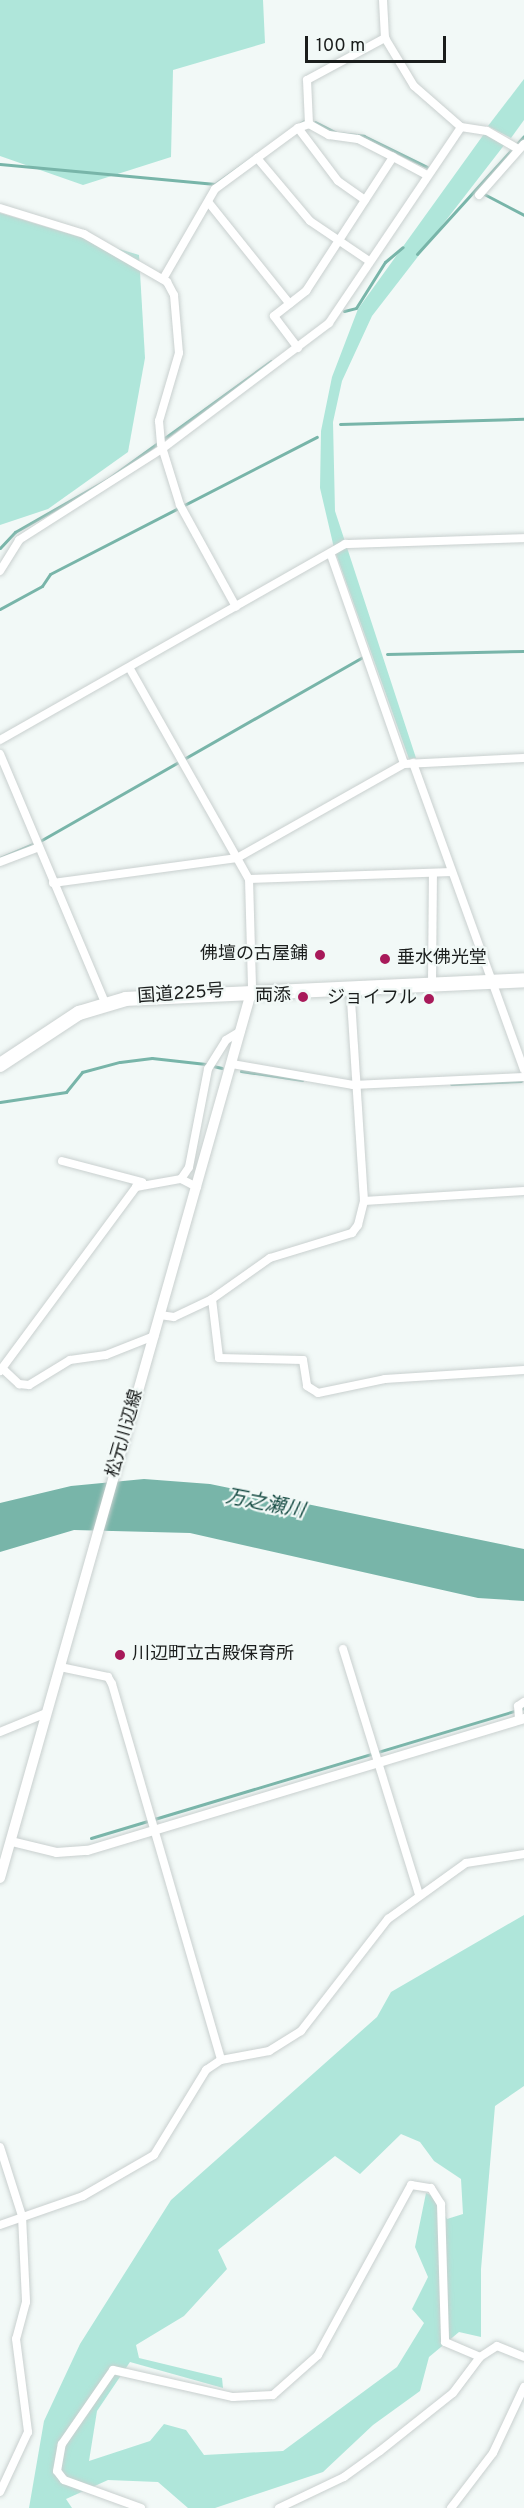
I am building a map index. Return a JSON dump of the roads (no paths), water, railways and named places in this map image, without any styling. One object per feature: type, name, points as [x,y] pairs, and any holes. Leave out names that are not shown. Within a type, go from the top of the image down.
[{"type":"highway","name":"国道225号","points":[[0,1065],[105,1003],[252,989],[524,980]]},
{"type":"main road","name":"松元川辺線","points":[[0,1878],[252,989]]},
{"type":"street","points":[[384,0],[385,38],[414,86],[462,127],[488,131],[517,146],[479,195]]},
{"type":"street","points":[[309,124],[308,80],[385,38]]},
{"type":"street","points":[[163,279],[209,204],[215,189],[298,128],[309,124],[393,157],[425,174]]},
{"type":"street","points":[[0,571],[19,540],[161,444],[298,348],[329,323],[425,174],[462,127]]},
{"type":"street","points":[[298,128],[338,181],[365,200]]},
{"type":"street","points":[[298,348],[274,316],[306,291],[393,157]]},
{"type":"street","points":[[257,158],[294,206],[369,261]]},
{"type":"street","points":[[209,204],[290,304]]},
{"type":"street","points":[[0,208],[84,234],[163,279],[174,295],[179,353],[159,421],[161,444],[181,508],[236,607]]},
{"type":"street","points":[[0,740],[331,555],[345,544],[524,538]]},
{"type":"street","points":[[331,555],[408,763],[452,872],[524,1070]]},
{"type":"street","points":[[130,669],[249,879],[252,989]]},
{"type":"street","points":[[0,754],[105,1003]]},
{"type":"street","points":[[53,883],[237,858],[408,763],[524,758]]},
{"type":"street","points":[[0,862],[36,844]]},
{"type":"street","points":[[249,879],[452,872]]},
{"type":"street","points":[[432,983],[433,874]]},
{"type":"street","points":[[160,1316],[174,1317],[212,1299],[270,1258],[352,1233],[364,1202],[353,1086],[350,986]]},
{"type":"street","points":[[181,1179],[189,1167],[208,1069],[226,1040],[241,1031]]},
{"type":"street","points":[[232,1064],[353,1086],[524,1077]]},
{"type":"street","points":[[62,1161],[142,1182],[181,1179],[197,1187]]},
{"type":"street","points":[[142,1182],[2,1370],[19,1384],[29,1385],[70,1360],[106,1355],[154,1336]]},
{"type":"street","points":[[364,1202],[524,1191]]},
{"type":"street","points":[[212,1299],[219,1358],[303,1360],[308,1386],[318,1393],[385,1379],[524,1370]]},
{"type":"street","points":[[343,1649],[420,1895]]},
{"type":"street","points":[[60,1667],[108,1677],[220,2060]]},
{"type":"street","points":[[11,1841],[67,1852],[151,1824],[520,1712]]},
{"type":"street","points":[[0,1732],[46,1713]]},
{"type":"street","points":[[0,2225],[82,2196],[154,2155],[194,2086],[220,2060],[269,2051],[301,2031],[388,1919],[466,1863],[524,1854]]},
{"type":"street","points":[[0,2147],[22,2216],[27,2302],[16,2339],[27,2436],[0,2492]]},
{"type":"street","points":[[141,2508],[64,2481],[57,2471],[62,2444],[113,2370],[233,2397],[273,2395],[304,2371],[324,2346],[411,2185],[431,2188],[441,2204],[445,2342],[480,2357]]},
{"type":"street","points":[[279,2508],[344,2477],[380,2451],[453,2393],[480,2357],[496,2346],[524,2357]]},
{"type":"street","points":[[451,2508],[493,2453],[524,2387]]},
{"type":"water","name":"万之瀬川","points":[[144,1479],[210,1484],[524,1549],[524,1601],[478,1598],[190,1533],[74,1530],[0,1552],[0,1503],[71,1486]]},
{"type":"waterway","points":[[0,164],[215,184],[304,121]]},
{"type":"waterway","points":[[315,122],[337,133],[364,136],[427,167]]},
{"type":"waterway","points":[[417,254],[524,136]]},
{"type":"waterway","points":[[484,194],[524,215]]},
{"type":"waterway","points":[[344,311],[356,308],[385,262],[403,247]]},
{"type":"waterway","points":[[0,548],[15,532],[108,479],[271,361]]},
{"type":"waterway","points":[[340,424],[524,419]]},
{"type":"waterway","points":[[0,609],[42,586],[50,574],[317,437]]},
{"type":"waterway","points":[[387,654],[524,651]]},
{"type":"waterway","points":[[0,858],[40,841],[364,656]]},
{"type":"waterway","points":[[0,1102],[66,1092],[82,1072],[120,1062],[152,1058],[206,1064]]},
{"type":"waterway","points":[[213,1066],[222,1068]]},
{"type":"waterway","points":[[241,1071],[302,1080]]},
{"type":"waterway","points":[[451,1084],[521,1081]]},
{"type":"waterway","points":[[91,1838],[524,1708]]},
{"type":"place","name":"佛壇の古屋鋪","points":[[320,955]]},
{"type":"place","name":"垂水佛光堂","points":[[385,959]]},
{"type":"place","name":"両添","points":[[303,997]]},
{"type":"place","name":"ジョイフル","points":[[429,999]]},
{"type":"place","name":"川辺町立古殿保育所","points":[[120,1655]]}]
